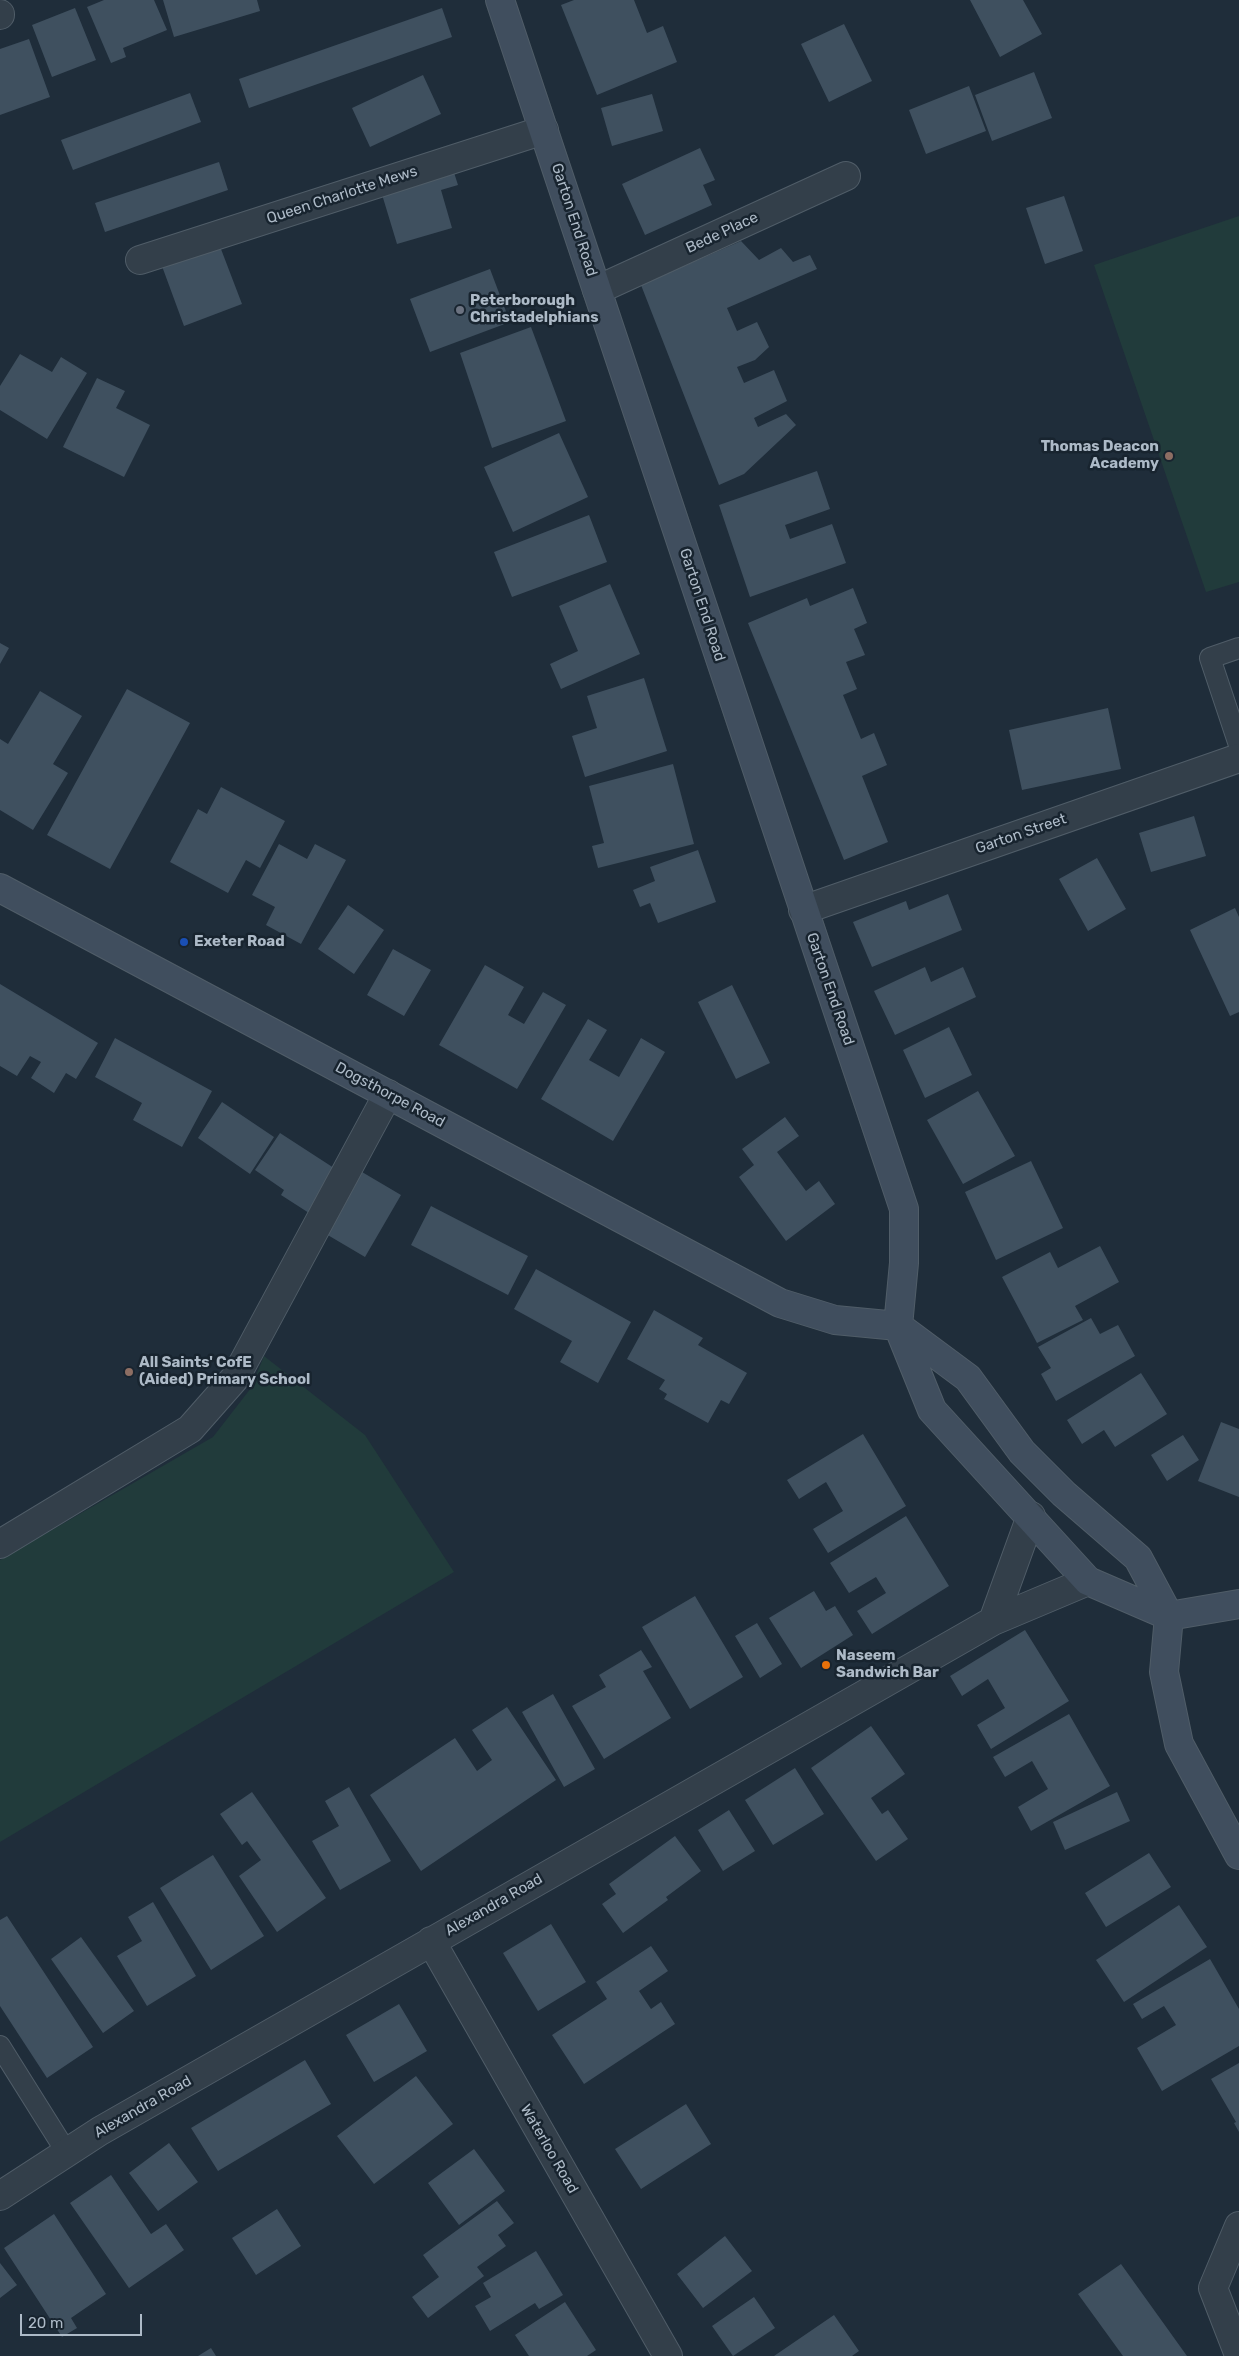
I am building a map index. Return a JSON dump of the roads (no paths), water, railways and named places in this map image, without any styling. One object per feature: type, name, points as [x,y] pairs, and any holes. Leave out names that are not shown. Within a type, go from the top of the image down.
[{"type":"street","name":"Garton End Road","points":[[500,0],[904,1209],[904,1263],[898,1326]]},
{"type":"street","name":"Queen Charlotte Mews","points":[[140,260],[544,130]]},
{"type":"street","name":"Bede Place","points":[[597,290],[846,176]]},
{"type":"street","name":"Garton Street","points":[[803,910],[1239,758]]},
{"type":"street","name":"Dogsthorpe Road","points":[[0,888],[780,1303],[835,1320],[898,1326]]},
{"type":"street","points":[[0,1544],[190,1430],[235,1378],[388,1094]]},
{"type":"street","points":[[898,1326],[932,1410],[1031,1516],[1088,1581],[1169,1616],[1239,1604]]},
{"type":"street","points":[[898,1326],[968,1378],[1022,1452],[1064,1494],[1138,1558],[1169,1616],[1164,1672],[1179,1744],[1239,1855]]},
{"type":"street","points":[[993,1621],[1031,1516]]},
{"type":"street","name":"Alexandra Road","points":[[0,2196],[109,2126],[431,1940],[993,1621],[1088,1581]]},
{"type":"street","name":"Waterloo Road","points":[[431,1940],[668,2356]]},
{"type":"street","points":[[1239,2226],[1213,2288],[1239,2355]]},
{"type":"lane","points":[[1239,648],[1210,658],[1239,745]]},
{"type":"lane","points":[[0,2046],[67,2153]]},
{"type":"place","name":"Peterborough Christadelphians","points":[[460,310]]},
{"type":"place","name":"Thomas Deacon Academy","points":[[1169,456]]},
{"type":"place","name":"Exeter Road","points":[[184,942]]},
{"type":"place","name":"All Saints' CofE (Aided) Primary School","points":[[129,1372]]},
{"type":"place","name":"Naseem Sandwich Bar","points":[[826,1665]]}]
